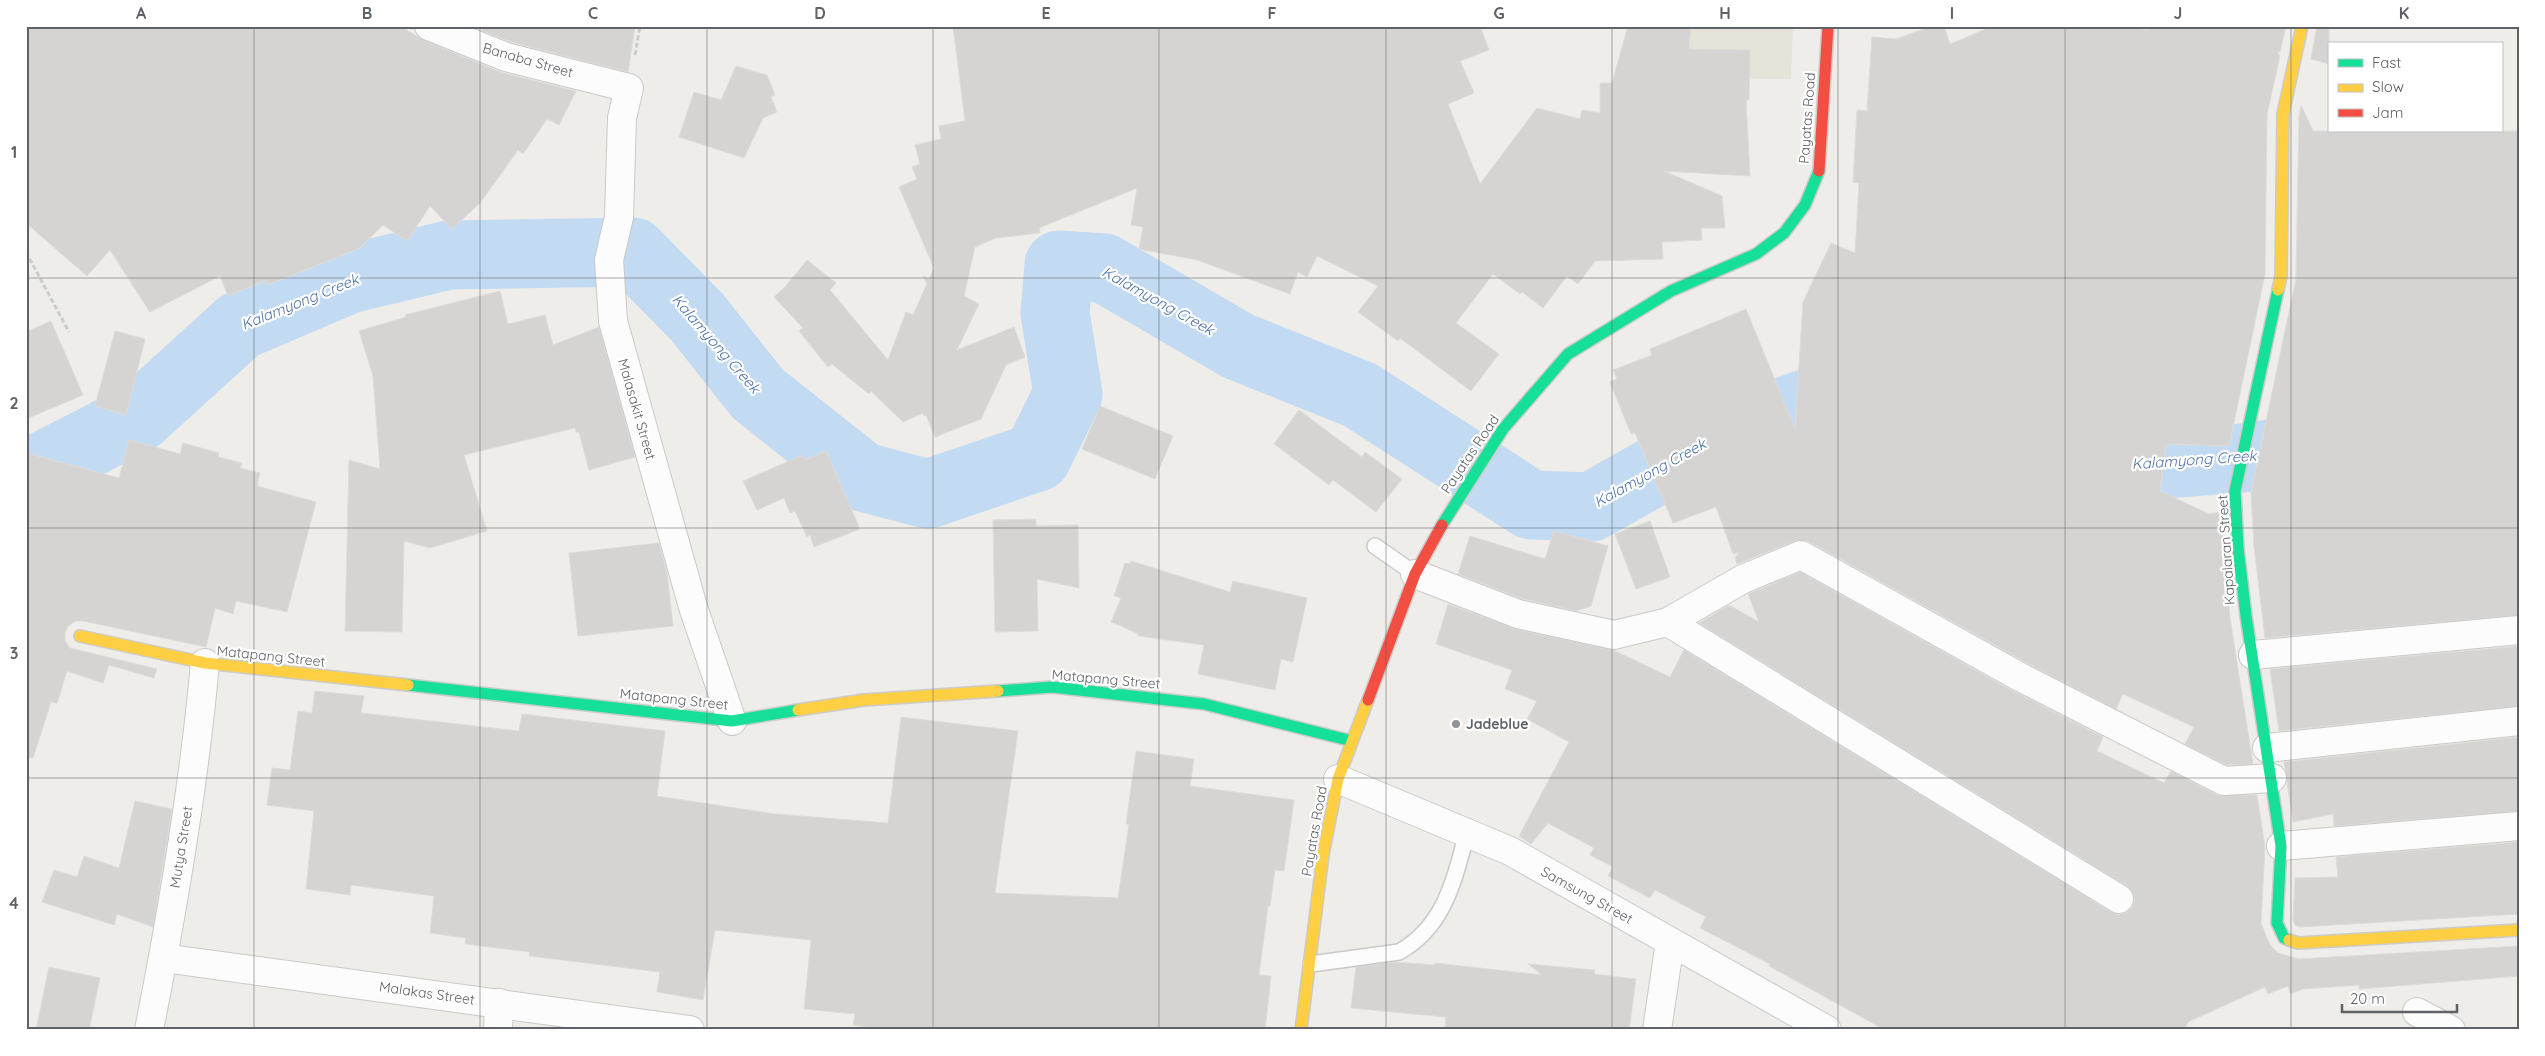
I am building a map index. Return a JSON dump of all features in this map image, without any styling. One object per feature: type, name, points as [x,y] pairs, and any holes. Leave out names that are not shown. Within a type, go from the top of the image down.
[{"type":"street","name":"Banaba Street","points":[[429,26],[506,57],[629,88]]},
{"type":"street","name":"Payatas Road","points":[[1301,1030],[1311,964],[1323,855],[1338,779],[1415,574],[1447,516],[1503,429],[1568,354],[1672,291],[1756,254],[1784,233],[1805,205],[1819,170],[1828,26]]},
{"type":"street","name":"Kapalaran Street","points":[[2302,26],[2283,114],[2281,276],[2235,491],[2238,548],[2281,846],[2277,923],[2284,938],[2298,943],[2519,930]]},
{"type":"street","name":"Malasakit Street","points":[[629,88],[622,118],[619,217],[609,260],[613,321],[693,607],[732,721]]},
{"type":"street","points":[[1415,574],[1518,614],[1614,635],[1668,622],[1744,579],[1801,555],[2020,677],[2224,781],[2272,778]]},
{"type":"street","points":[[1668,622],[2119,899]]},
{"type":"street","points":[[2253,655],[2519,630]]},
{"type":"street","name":"Matapang Street","points":[[80,636],[205,664],[732,721],[864,700],[1052,687],[1204,704],[1352,741]]},
{"type":"street","name":"Mutya Street","points":[[149,1030],[163,958],[197,752],[205,664]]},
{"type":"street","points":[[2267,748],[2519,720]]},
{"type":"street","name":"Samsung Street","points":[[1338,779],[1510,851],[1827,1030]]},
{"type":"street","points":[[2281,846],[2519,826]]},
{"type":"street","points":[[1657,1030],[1670,942]]},
{"type":"street","name":"Malakas Street","points":[[163,958],[690,1030]]},
{"type":"street","points":[[498,1030],[499,1003]]},
{"type":"street","points":[[2418,1012],[2451,1030]]},
{"type":"lane","points":[[1375,546],[1415,574]]},
{"type":"lane","points":[[1311,964],[1399,952],[1407,947],[1436,920],[1451,892],[1467,833]]},
{"type":"path","points":[[26,252],[68,332]]},
{"type":"shaded area","points":[[1655,26],[1793,26],[1791,79],[1651,78]]},
{"type":"building","points":[[26,26],[400,26],[423,40],[500,72],[576,91],[559,125],[547,119],[523,154],[518,150],[480,203],[452,229],[430,206],[407,241],[383,225],[360,248],[268,285],[266,280],[228,296],[220,276],[150,312],[110,250],[87,276],[26,223]]},
{"type":"building","points":[[484,26],[635,26],[628,72],[511,42],[482,31]]},
{"type":"building","points":[[953,26],[1480,26],[1489,50],[1460,61],[1474,93],[1448,104],[1480,184],[1537,108],[1580,119],[1582,110],[1600,113],[1600,83],[1612,83],[1628,26],[1691,26],[1689,49],[1750,50],[1749,100],[1746,100],[1750,176],[1664,171],[1722,196],[1725,228],[1701,228],[1702,240],[1662,242],[1663,259],[1595,261],[1578,284],[1567,276],[1543,308],[1493,274],[1456,323],[1499,354],[1471,391],[1400,338],[1398,341],[1358,312],[1378,286],[1317,256],[1307,277],[1298,272],[1290,294],[1197,260],[1139,249],[1143,227],[1131,225],[1137,188],[1039,228],[1040,233],[996,238],[975,247],[964,296],[979,304],[957,350],[1014,327],[1025,357],[1006,365],[981,419],[935,437],[926,415],[924,416],[923,413],[903,422],[871,391],[869,394],[832,364],[828,367],[799,331],[803,328],[774,297],[786,286],[807,260],[836,283],[830,290],[888,360],[906,312],[913,315],[927,284],[923,276],[929,279],[934,268],[899,187],[917,179],[912,167],[920,164],[915,145],[941,139],[939,126],[965,121]]},
{"type":"building","points":[[1932,26],[1944,26],[1950,44],[1993,26],[2124,26],[2147,30],[2157,26],[2286,26],[2280,52],[2277,51],[2280,56],[2267,114],[2265,274],[2229,446],[2166,444],[2160,491],[2209,514],[2220,512],[2230,618],[2253,764],[2227,765],[2185,744],[2194,727],[2123,694],[2116,709],[2027,663],[1808,541],[1795,541],[1737,564],[1735,558],[1739,552],[1733,554],[1716,507],[1673,523],[1635,433],[1631,434],[1610,382],[1617,379],[1613,370],[1652,355],[1650,349],[1746,309],[1795,429],[1803,302],[1831,243],[1855,253],[1859,183],[1853,182],[1857,110],[1867,111],[1872,37],[1896,39]]},
{"type":"building","points":[[2317,26],[2329,26],[2328,64],[2311,59]]},
{"type":"building","points":[[736,66],[767,75],[775,95],[771,97],[777,112],[763,118],[744,158],[679,137],[694,92],[721,100]]},
{"type":"building","points":[[2301,105],[2313,131],[2519,131],[2519,615],[2265,638],[2254,547],[2251,492],[2296,279],[2299,116]]},
{"type":"building","points":[[500,291],[508,324],[545,315],[553,345],[599,327],[635,457],[589,470],[579,432],[576,432],[575,428],[464,455],[487,531],[430,548],[404,541],[402,632],[345,631],[349,460],[380,469],[373,376],[359,331],[406,317],[405,315]]},
{"type":"building","points":[[51,321],[83,395],[26,419],[26,332]]},
{"type":"building","points":[[115,331],[145,339],[126,415],[95,406]]},
{"type":"building","points":[[1100,406],[1173,436],[1155,479],[1082,449]]},
{"type":"building","points":[[1299,410],[1362,457],[1365,452],[1402,479],[1376,512],[1333,480],[1329,485],[1274,444]]},
{"type":"building","points":[[129,440],[180,454],[183,443],[219,453],[218,457],[242,463],[240,468],[260,473],[257,486],[316,502],[287,612],[236,601],[233,614],[215,608],[206,647],[83,621],[75,621],[68,626],[65,633],[65,641],[70,648],[157,669],[154,678],[109,665],[103,683],[67,671],[57,703],[51,702],[33,758],[26,757],[26,453],[119,478]]},
{"type":"building","points":[[826,451],[860,529],[814,547],[810,535],[807,537],[795,511],[790,513],[784,498],[757,510],[743,481],[803,455],[805,460]]},
{"type":"building","points":[[1036,519],[1036,526],[1078,525],[1079,588],[1037,579],[1038,631],[995,632],[993,520]]},
{"type":"building","points":[[1650,521],[1670,577],[1636,589],[1615,534]]},
{"type":"building","points":[[1554,531],[1608,546],[1591,606],[1576,611],[1523,599],[1458,574],[1470,536],[1545,559]]},
{"type":"building","points":[[659,543],[667,573],[673,626],[578,636],[569,553]]},
{"type":"building","points":[[1131,561],[1230,592],[1233,581],[1307,598],[1293,662],[1281,659],[1275,690],[1198,674],[1204,645],[1138,636],[1137,633],[1111,622],[1121,598],[1114,596],[1125,563],[1130,564]]},
{"type":"building","points":[[1800,572],[2013,691],[2103,737],[2097,751],[2164,783],[2171,771],[2217,795],[2257,795],[2265,847],[2261,923],[2270,945],[2278,953],[2299,959],[2519,946],[2519,976],[2359,989],[2359,985],[2303,989],[2290,994],[2288,986],[2268,994],[2265,987],[2188,1022],[2184,1030],[1885,1030],[1769,966],[1770,964],[1700,928],[1706,917],[1655,890],[1650,898],[1608,876],[1613,867],[1590,855],[1594,848],[1548,823],[1531,844],[1519,836],[1569,742],[1527,719],[1537,701],[1505,689],[1512,670],[1436,644],[1448,604],[1515,629],[1613,650],[1670,677],[1684,650],[2111,912],[2119,915],[2126,913],[2132,908],[2135,899],[2132,891],[2127,886],[1699,623],[1729,605],[1759,622],[1748,594]]},
{"type":"building","points":[[2519,646],[2519,706],[2279,731],[2270,669]]},
{"type":"building","points":[[315,691],[364,696],[361,713],[519,731],[522,714],[665,731],[657,796],[775,814],[888,823],[901,717],[1018,731],[995,893],[1118,898],[1129,824],[1126,824],[1136,751],[1194,759],[1190,786],[1294,800],[1284,871],[1275,870],[1259,975],[1271,976],[1265,1030],[887,1030],[853,1025],[855,1014],[804,1009],[811,940],[715,930],[703,1000],[657,992],[660,972],[529,956],[530,952],[465,944],[466,938],[430,933],[434,896],[351,885],[350,895],[306,889],[314,811],[267,805],[272,768],[290,770],[298,711],[312,713]]},
{"type":"building","points":[[2519,737],[2519,811],[2334,826],[2333,814],[2293,822],[2284,762]]},
{"type":"building","points":[[135,801],[172,809],[153,927],[117,914],[114,925],[42,902],[54,870],[77,877],[84,856],[119,868]]},
{"type":"building","points":[[2519,842],[2519,914],[2300,927],[2295,925],[2293,920],[2295,878],[2338,877],[2336,857]]},
{"type":"building","points":[[1395,962],[1435,965],[1435,963],[1542,975],[1528,964],[1595,970],[1594,974],[1636,979],[1629,1030],[1445,1030],[1446,1017],[1351,1008],[1356,967]]},
{"type":"building","points":[[49,967],[100,978],[89,1030],[36,1030]]},
{"type":"waterway","name":"Kalamyong Creek","points":[[26,475],[139,417],[239,326],[349,279],[449,255],[633,252],[697,317],[758,394],[863,477],[928,494],[1037,457],[1068,394],[1055,313],[1059,265],[1104,268],[1238,346],[1360,395],[1531,505],[1591,507],[1710,440],[1805,404],[1891,401]]},
{"type":"waterway","name":"Kalamyong Creek","points":[[2071,449],[2101,463],[2137,466],[2243,458],[2354,441]]},
{"type":"traffic: fast","points":[[1442,525],[1503,429],[1568,354],[1671,291],[1756,254],[1784,233],[1805,205],[1819,171]]},
{"type":"traffic: fast","points":[[2278,290],[2235,491],[2238,548],[2246,616],[2281,846],[2277,923],[2284,938],[2289,940]]},
{"type":"traffic: fast","points":[[408,685],[732,721],[798,710]]},
{"type":"traffic: fast","points":[[998,691],[1052,687],[1204,704],[1352,741]]},
{"type":"traffic: slow","points":[[2278,290],[2281,276],[2283,114],[2302,26]]},
{"type":"traffic: slow","points":[[80,636],[205,663],[408,685]]},
{"type":"traffic: slow","points":[[798,710],[864,700],[998,691]]},
{"type":"traffic: slow","points":[[1301,1030],[1323,855],[1338,779],[1368,700]]},
{"type":"traffic: slow","points":[[2289,940],[2298,943],[2519,930]]},
{"type":"traffic: jam","points":[[1819,171],[1828,26]]},
{"type":"traffic: jam","points":[[1368,700],[1415,574],[1442,525]]},
{"type":"place","name":"Jadeblue","points":[[1456,724]]}]
